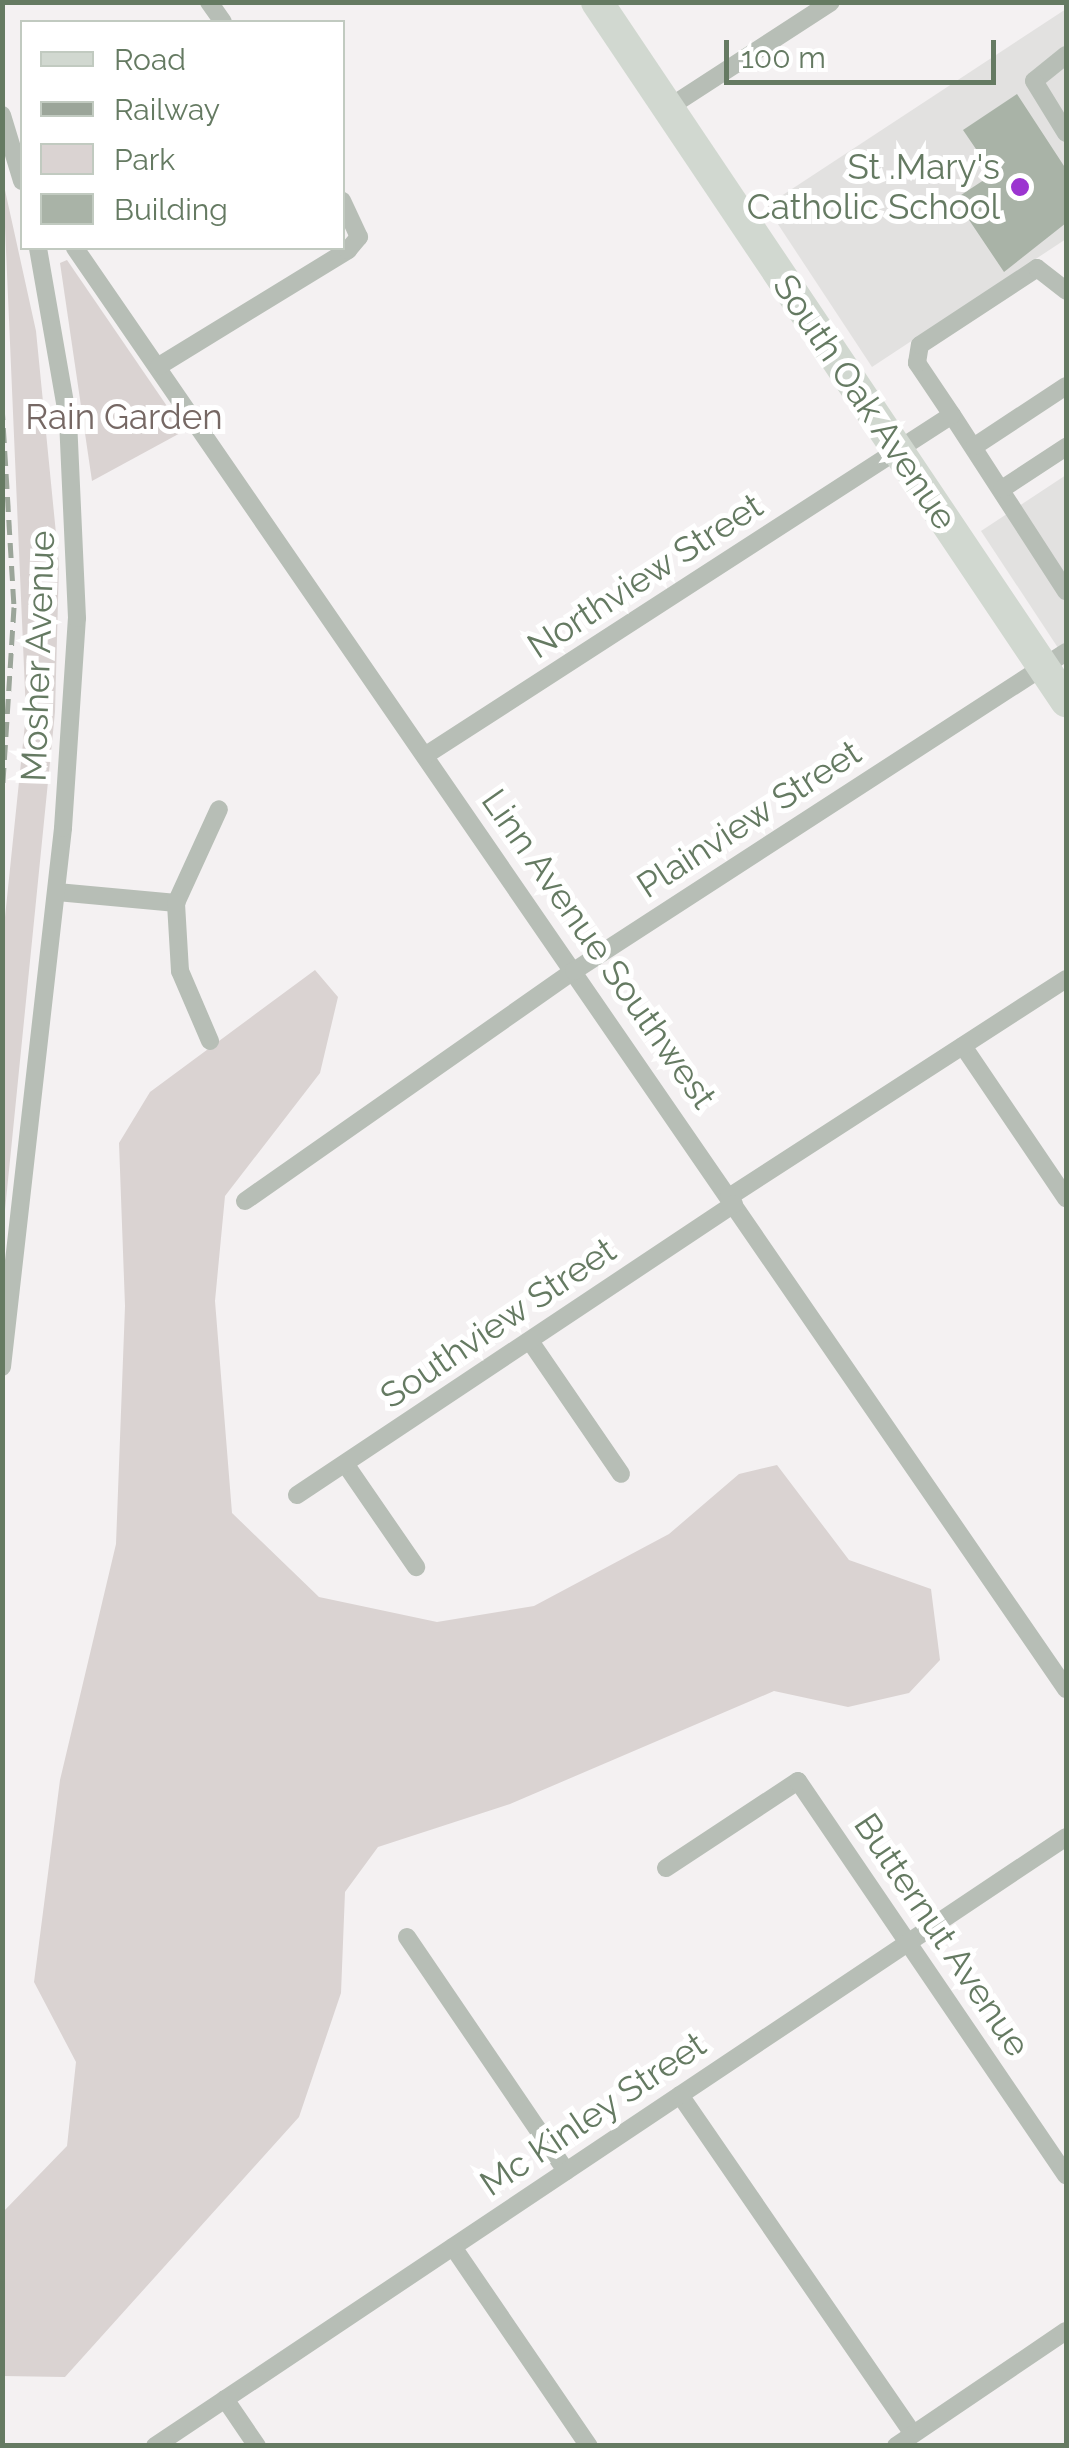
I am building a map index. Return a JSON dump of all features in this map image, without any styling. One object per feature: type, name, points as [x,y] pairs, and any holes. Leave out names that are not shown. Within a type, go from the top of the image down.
[{"type":"main road","name":"South Oak Avenue","points":[[597,2],[898,451],[1055,660],[1066,701]]},
{"type":"street","points":[[668,108],[831,2]]},
{"type":"street","points":[[1066,55],[1034,81],[1066,132]]},
{"type":"street","points":[[2,115],[20,174]]},
{"type":"street","points":[[345,208],[359,237],[345,246]]},
{"type":"street","name":"Mosher Avenue","points":[[2,1367],[57,892],[76,537],[68,420],[38,250]]},
{"type":"street","name":"Linn Avenue Southwest","points":[[76,250],[1066,1689]]},
{"type":"street","points":[[159,366],[339,250]]},
{"type":"street","points":[[1066,292],[1037,268],[920,346],[916,364],[975,446],[1066,592]]},
{"type":"street","points":[[975,446],[1066,386]]},
{"type":"street","name":"Northview Street","points":[[426,756],[952,415]]},
{"type":"street","points":[[1002,489],[1066,446]]},
{"type":"street","name":"Plainview Street","points":[[245,1200],[574,971],[1055,660]]},
{"type":"street","points":[[210,1041],[180,971],[176,903],[219,809]]},
{"type":"street","points":[[57,892],[176,903]]},
{"type":"street","name":"Southview Street","points":[[297,1495],[1066,979]]},
{"type":"street","points":[[963,1046],[1066,1198]]},
{"type":"street","points":[[530,1341],[621,1474]]},
{"type":"street","points":[[346,1465],[416,1567]]},
{"type":"street","name":"Butternut Avenue","points":[[666,1868],[798,1781],[1066,2176]]},
{"type":"street","name":"Mc Kinley Street","points":[[155,2446],[1066,1837]]},
{"type":"street","points":[[407,1937],[566,2171]]},
{"type":"street","points":[[680,2095],[913,2434]]},
{"type":"street","points":[[453,2246],[590,2446]]},
{"type":"street","points":[[896,2446],[1066,2331]]},
{"type":"street","points":[[225,2398],[257,2446]]},
{"type":"shaded area","points":[[1066,9],[1066,239],[872,367],[766,206]]},
{"type":"shaded area","points":[[1066,475],[1066,660],[981,531]]},
{"type":"green space","points":[[3,181],[36,331],[59,564],[55,712],[3,1230],[2,946],[26,714]]},
{"type":"green space","name":"Rain Garden","points":[[67,260],[184,431],[92,481],[60,263]]},
{"type":"green space","points":[[315,970],[338,997],[320,1073],[225,1196],[215,1301],[232,1513],[319,1597],[437,1622],[534,1606],[669,1534],[739,1474],[777,1465],[849,1560],[931,1589],[940,1660],[909,1693],[848,1707],[774,1691],[510,1804],[378,1847],[345,1892],[341,1993],[299,2117],[65,2377],[3,2376],[3,2212],[67,2146],[76,2062],[34,1982],[60,1780],[116,1544],[125,1306],[119,1143],[150,1092]]},
{"type":"building","name":"St .Mary's Catholic School","points":[[1017,94],[1066,169],[1066,223],[1004,272],[955,199],[993,174],[963,130]]},
{"type":"railway","points":[[2,405],[14,607],[2,800]]},
{"type":"place","name":"St .Mary's Catholic School","points":[[1020,187]]}]
